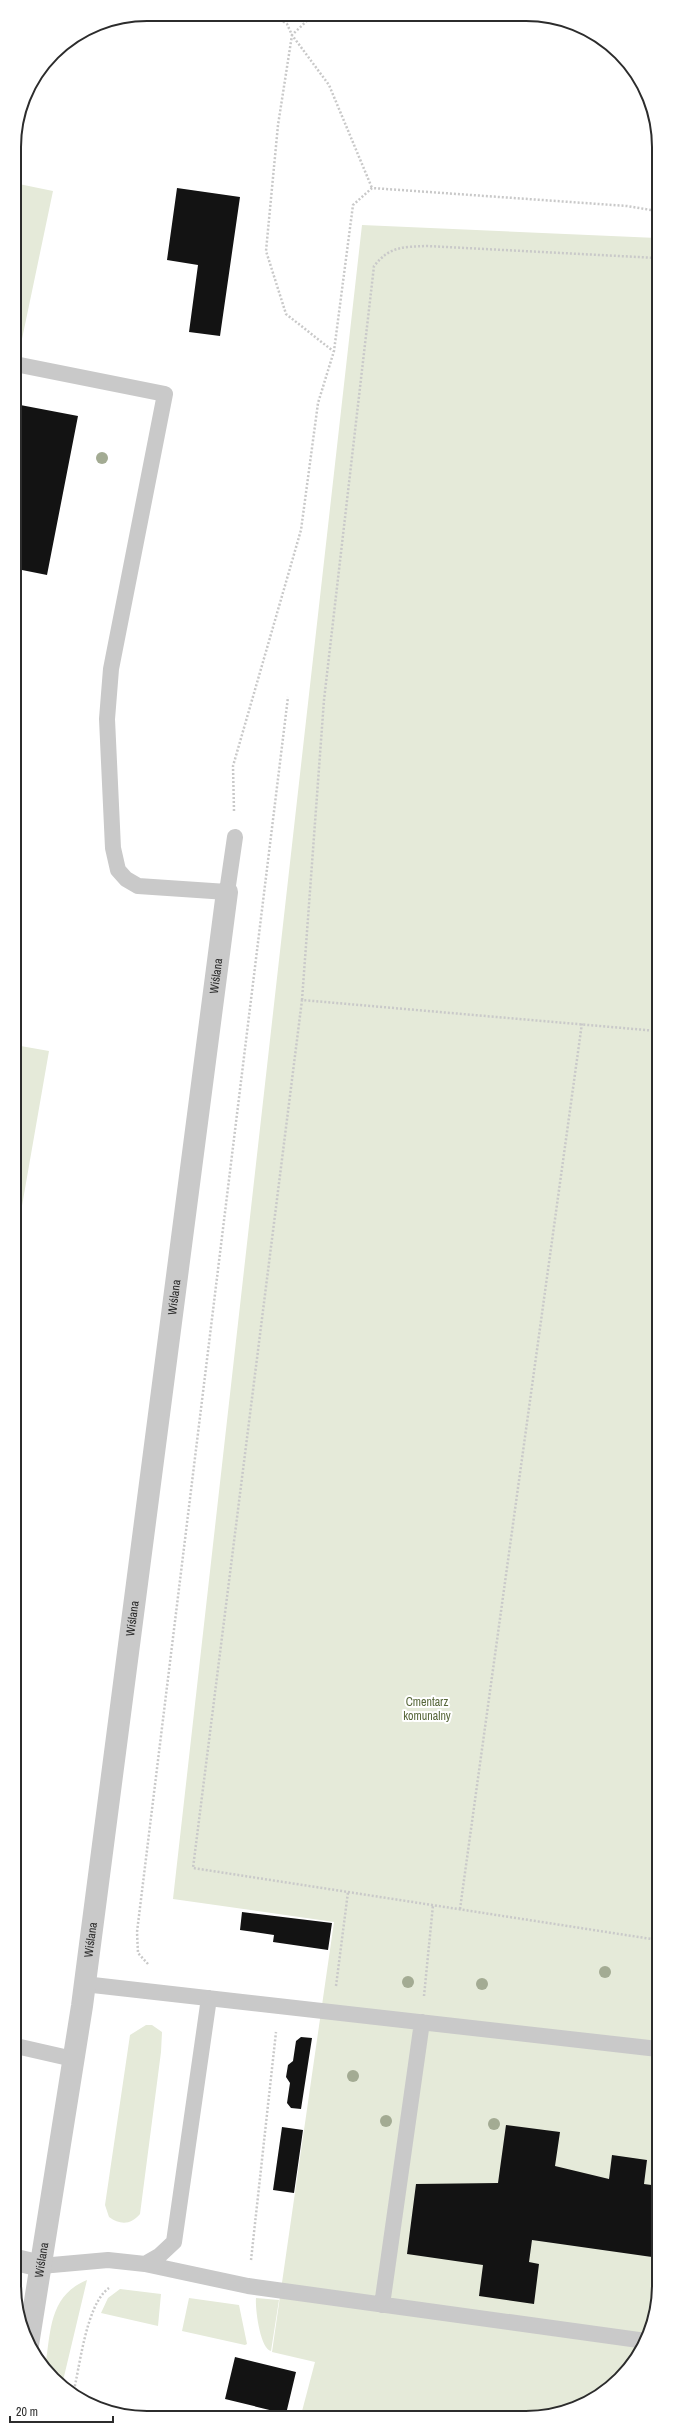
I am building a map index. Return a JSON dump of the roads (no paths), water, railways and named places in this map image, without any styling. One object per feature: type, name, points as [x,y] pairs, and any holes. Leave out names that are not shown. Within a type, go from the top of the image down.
[{"type":"street","name":"Wiślana","points":[[30,2331],[84,1984],[227,892]]},
{"type":"street","points":[[21,2261],[41,2266]]},
{"type":"lane","points":[[21,365],[165,394],[111,669],[107,719],[113,848],[118,870],[126,879],[138,886],[227,892],[235,837]]},
{"type":"lane","points":[[84,1984],[652,2048]]},
{"type":"lane","points":[[146,2264],[159,2256],[174,2242],[209,1998]]},
{"type":"lane","points":[[382,2305],[422,2022]]},
{"type":"lane","points":[[21,2047],[73,2059]]},
{"type":"lane","points":[[41,2266],[108,2260],[146,2264],[248,2286],[639,2340]]},
{"type":"park label","name":"Cmentarz komunalny","points":[[427,1709]]}]
